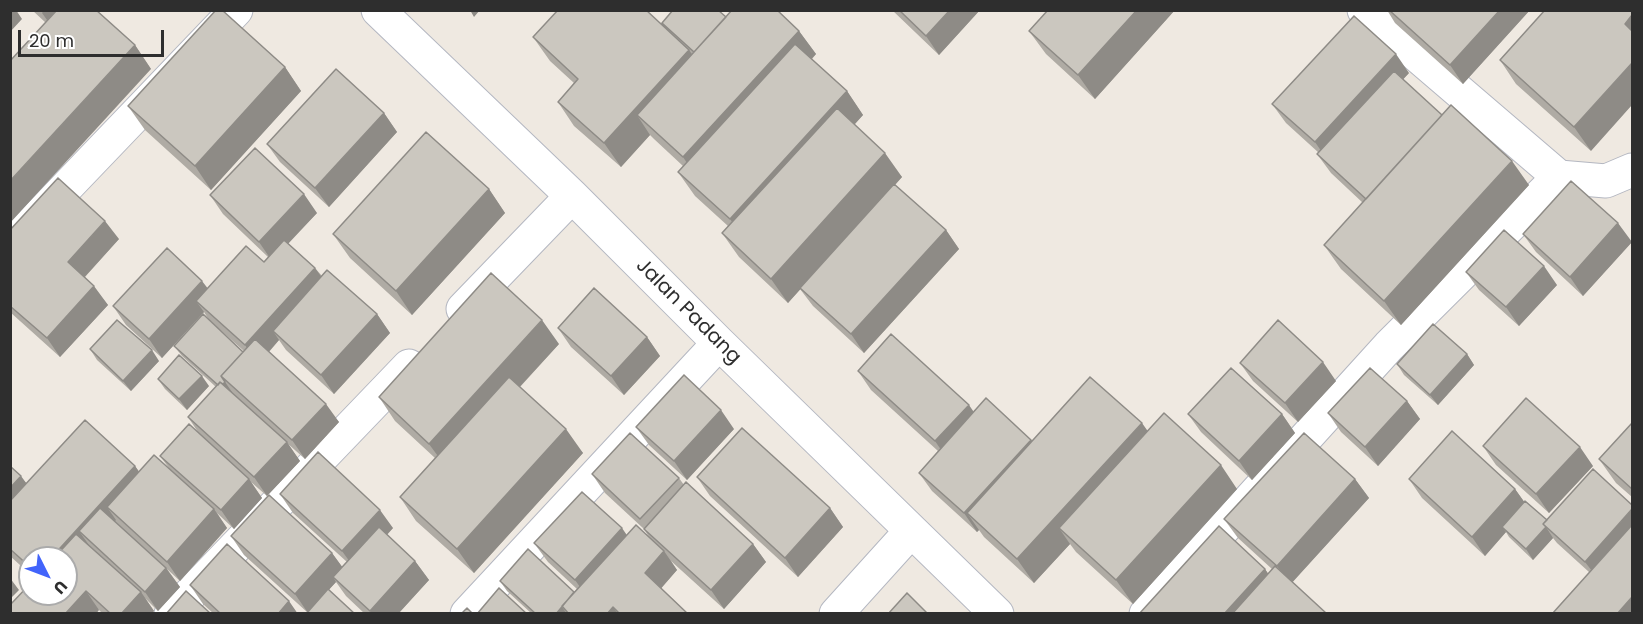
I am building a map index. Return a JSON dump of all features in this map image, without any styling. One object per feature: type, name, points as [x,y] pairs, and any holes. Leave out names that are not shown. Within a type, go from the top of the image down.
[{"type":"street","points":[[10,246],[236,10]]},
{"type":"street","name":"Jalan Padang","points":[[378,10],[572,196],[910,531],[997,614]]},
{"type":"street","points":[[1374,14],[1559,177],[1606,182],[1632,170]]},
{"type":"street","points":[[1146,614],[1389,346],[1559,177]]},
{"type":"street","points":[[171,614],[572,196]]},
{"type":"street","points":[[467,614],[719,343]]},
{"type":"street","points":[[836,614],[910,531]]},
{"type":"building","points":[[57,10],[96,10],[135,45],[10,181],[10,61]]},
{"type":"building","points":[[216,10],[222,10],[285,67],[195,166],[128,106]]},
{"type":"building","points":[[558,10],[646,10],[689,50],[604,143],[558,102],[578,79],[533,37]]},
{"type":"building","points":[[673,10],[718,10],[726,17],[694,52],[662,23]]},
{"type":"building","points":[[732,10],[777,10],[799,31],[683,157],[637,115]]},
{"type":"building","points":[[899,10],[950,10],[926,36]]},
{"type":"building","points":[[1048,10],[1137,10],[1078,75],[1029,31]]},
{"type":"building","points":[[1389,10],[1500,10],[1450,65]]},
{"type":"building","points":[[1545,10],[1632,10],[1632,15],[1625,24],[1632,31],[1632,63],[1574,127],[1500,60]]},
{"type":"building","points":[[1354,16],[1396,54],[1315,142],[1272,104]]},
{"type":"building","points":[[795,44],[847,91],[730,219],[678,172]]},
{"type":"building","points":[[336,69],[384,113],[315,188],[267,144]]},
{"type":"building","points":[[1394,71],[1442,115],[1366,199],[1317,154]]},
{"type":"building","points":[[1451,105],[1512,161],[1384,301],[1324,245]]},
{"type":"building","points":[[837,108],[885,153],[771,279],[722,233]]},
{"type":"building","points":[[426,132],[489,189],[396,291],[333,234]]},
{"type":"building","points":[[255,148],[304,194],[259,242],[210,195]]},
{"type":"building","points":[[58,178],[105,221],[68,262],[94,286],[47,338],[10,306],[10,230]]},
{"type":"building","points":[[1571,181],[1618,223],[1570,277],[1523,234]]},
{"type":"building","points":[[894,184],[946,230],[851,334],[800,288]]},
{"type":"building","points":[[1504,230],[1544,266],[1506,307],[1466,272]]},
{"type":"building","points":[[284,240],[315,268],[245,345],[196,301],[246,246],[264,262]]},
{"type":"building","points":[[167,248],[202,281],[149,339],[113,306]]},
{"type":"building","points":[[327,270],[377,314],[321,375],[273,331]]},
{"type":"building","points":[[491,273],[542,320],[429,444],[379,397]]},
{"type":"building","points":[[594,288],[647,337],[611,376],[558,328]]},
{"type":"building","points":[[203,314],[243,352],[221,376],[225,382],[223,384],[220,382],[218,385],[174,346]]},
{"type":"building","points":[[117,320],[152,350],[123,381],[90,349]]},
{"type":"building","points":[[1278,320],[1323,362],[1285,403],[1240,363]]},
{"type":"building","points":[[1433,324],[1467,354],[1430,395],[1397,364]]},
{"type":"building","points":[[891,334],[969,405],[935,441],[858,371]]},
{"type":"building","points":[[255,339],[326,404],[292,440],[221,376]]},
{"type":"building","points":[[179,355],[202,376],[179,399],[158,379]]},
{"type":"building","points":[[1231,368],[1282,414],[1239,461],[1188,414]]},
{"type":"building","points":[[1370,368],[1407,401],[1365,447],[1328,413]]},
{"type":"building","points":[[684,375],[721,410],[674,461],[636,427]]},
{"type":"building","points":[[509,377],[566,429],[457,549],[400,497]]},
{"type":"building","points":[[1090,377],[1142,423],[1017,559],[967,513]]},
{"type":"building","points":[[220,382],[287,442],[254,477],[188,417]]},
{"type":"building","points":[[986,398],[1031,440],[964,513],[919,473]]},
{"type":"building","points":[[1526,398],[1580,447],[1536,494],[1483,446]]},
{"type":"building","points":[[1164,413],[1221,465],[1116,580],[1059,528]]},
{"type":"building","points":[[85,420],[135,466],[62,546],[18,546],[18,556],[10,549],[10,501]]},
{"type":"building","points":[[1632,423],[1632,489],[1599,459]]},
{"type":"building","points":[[189,424],[249,479],[221,510],[160,456]]},
{"type":"building","points":[[742,428],[830,508],[785,558],[697,477]]},
{"type":"building","points":[[1452,431],[1515,489],[1472,537],[1409,479]]},
{"type":"building","points":[[630,433],[679,478],[640,519],[592,474]]},
{"type":"building","points":[[1304,433],[1355,479],[1277,566],[1224,519]]},
{"type":"building","points":[[318,452],[380,510],[342,551],[280,494]]},
{"type":"building","points":[[154,455],[214,509],[167,562],[107,507]]},
{"type":"building","points":[[10,466],[21,476],[10,488]]},
{"type":"building","points":[[1593,469],[1632,505],[1632,509],[1585,562],[1543,524]]},
{"type":"building","points":[[686,482],[753,544],[711,590],[644,529]]},
{"type":"building","points":[[582,492],[622,528],[575,580],[534,543]]},
{"type":"building","points":[[269,495],[332,553],[295,594],[231,536]]},
{"type":"building","points":[[1525,501],[1547,520],[1543,524],[1546,527],[1526,549],[1502,527]]},
{"type":"building","points":[[100,508],[166,568],[145,592],[79,531]]},
{"type":"building","points":[[636,525],[664,551],[645,573],[688,614],[620,614],[613,607],[607,614],[569,614],[562,606]]},
{"type":"building","points":[[1632,525],[1632,597],[1617,614],[1552,614]]},
{"type":"building","points":[[1219,526],[1265,569],[1224,614],[1139,614]]},
{"type":"building","points":[[379,527],[415,561],[370,611],[333,577]]},
{"type":"building","points":[[76,534],[141,592],[121,614],[111,614],[86,591],[78,600],[78,546],[65,546]]},
{"type":"building","points":[[227,544],[289,601],[278,614],[221,614],[190,585]]},
{"type":"building","points":[[528,549],[574,592],[556,614],[536,614],[500,581]]},
{"type":"building","points":[[1275,566],[1326,613],[1232,614]]},
{"type":"building","points":[[499,588],[527,614],[477,614]]},
{"type":"building","points":[[328,589],[355,614],[306,614]]},
{"type":"building","points":[[186,591],[211,614],[166,614]]},
{"type":"building","points":[[907,593],[928,614],[888,614]]},
{"type":"building","points":[[18,597],[18,606],[72,606],[65,614],[10,614],[10,605]]},
{"type":"building","points":[[467,608],[473,614],[461,614]]}]
